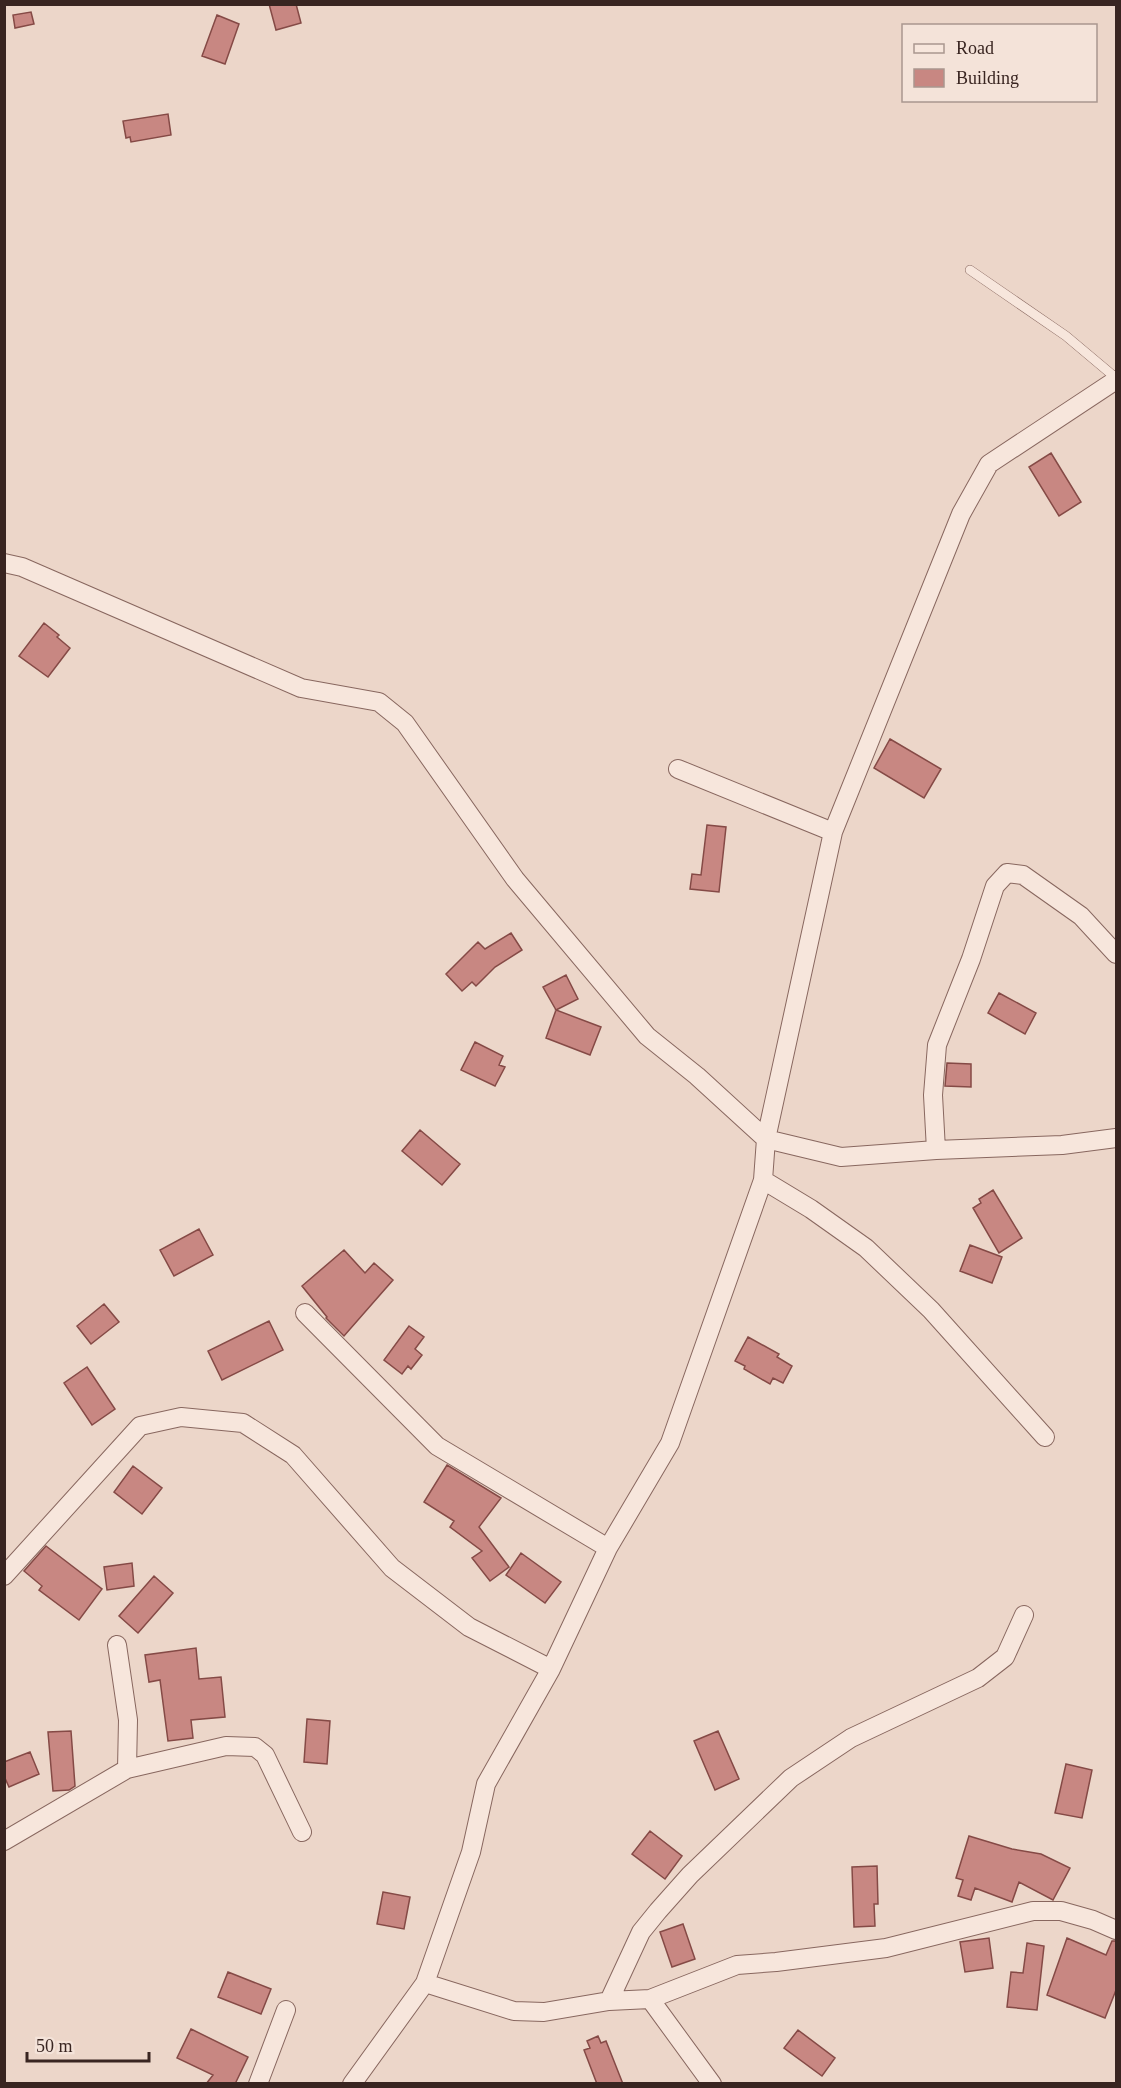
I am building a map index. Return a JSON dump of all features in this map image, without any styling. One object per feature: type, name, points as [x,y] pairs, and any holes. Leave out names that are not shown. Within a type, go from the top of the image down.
[{"type":"street","points":[[351,2084],[425,1983],[471,1852],[486,1784],[550,1669],[608,1548],[670,1443],[763,1180],[766,1139],[833,832],[961,514],[989,464],[1116,379]]},
{"type":"street","points":[[4,563],[22,567],[301,688],[379,702],[405,723],[515,879],[647,1036],[697,1076],[766,1139],[841,1157],[936,1150],[1062,1145],[1116,1138]]},
{"type":"street","points":[[678,769],[833,832]]},
{"type":"street","points":[[936,1150],[933,1095],[937,1045],[971,959],[995,886],[1007,873],[1023,875],[1081,916],[1116,954]]},
{"type":"street","points":[[763,1180],[811,1209],[866,1248],[931,1310],[1045,1437]]},
{"type":"street","points":[[305,1313],[437,1446],[608,1548]]},
{"type":"street","points":[[4,1576],[140,1426],[181,1417],[243,1423],[293,1455],[392,1568],[469,1627],[550,1669]]},
{"type":"street","points":[[609,2001],[641,1932],[690,1875],[774,1793],[791,1778],[851,1738],[978,1678],[1005,1657],[1024,1615]]},
{"type":"street","points":[[117,1645],[128,1720],[127,1769]]},
{"type":"street","points":[[4,1841],[127,1769],[226,1746],[255,1747],[265,1755],[302,1832]]},
{"type":"street","points":[[425,1983],[514,2011],[544,2012],[609,2001],[650,1998],[737,1965],[886,1948],[1033,1911],[1060,1911],[1094,1920],[1116,1930]]},
{"type":"street","points":[[650,1998],[712,2084]]},
{"type":"street","points":[[258,2084],[286,2010]]},
{"type":"lane","points":[[970,270],[1066,336],[1116,379]]},
{"type":"building","points":[[269,4],[296,4],[301,23],[276,30]]},
{"type":"building","points":[[31,12],[34,24],[15,28],[13,15]]},
{"type":"building","points":[[217,15],[239,24],[225,64],[202,56]]},
{"type":"building","points":[[168,114],[171,135],[131,142],[130,137],[126,138],[123,121]]},
{"type":"building","points":[[1051,453],[1081,502],[1059,516],[1029,467]]},
{"type":"building","points":[[44,623],[70,648],[48,677],[19,656]]},
{"type":"building","points":[[890,739],[941,769],[924,798],[874,768]]},
{"type":"building","points":[[707,825],[726,827],[719,892],[690,889],[692,874],[701,875]]},
{"type":"building","points":[[511,933],[522,950],[495,967],[476,986],[472,982],[462,991],[446,974],[478,942],[485,949]]},
{"type":"building","points":[[566,975],[578,999],[556,1010],[543,987]]},
{"type":"building","points":[[999,993],[1036,1013],[1025,1034],[988,1013]]},
{"type":"building","points":[[556,1010],[601,1027],[590,1055],[546,1038]]},
{"type":"building","points":[[475,1042],[503,1056],[499,1065],[505,1067],[495,1086],[461,1070]]},
{"type":"building","points":[[947,1063],[971,1064],[971,1087],[945,1086]]},
{"type":"building","points":[[420,1130],[460,1164],[442,1185],[402,1151]]},
{"type":"building","points":[[993,1190],[1022,1238],[999,1253],[973,1208],[981,1203],[979,1199]]},
{"type":"building","points":[[199,1229],[213,1255],[174,1276],[160,1250]]},
{"type":"building","points":[[970,1245],[1002,1257],[992,1283],[960,1271]]},
{"type":"building","points":[[344,1250],[365,1273],[374,1263],[393,1280],[344,1336],[326,1318],[302,1286]]},
{"type":"building","points":[[104,1304],[119,1322],[91,1344],[77,1326]]},
{"type":"building","points":[[269,1321],[283,1350],[222,1380],[208,1351]]},
{"type":"building","points":[[409,1326],[424,1337],[415,1349],[422,1355],[411,1369],[408,1366],[402,1374],[384,1360]]},
{"type":"building","points":[[748,1337],[779,1354],[777,1357],[792,1366],[783,1383],[773,1378],[770,1384],[735,1361]]},
{"type":"building","points":[[87,1367],[115,1409],[92,1425],[64,1383]]},
{"type":"building","points":[[447,1465],[501,1498],[479,1527],[509,1567],[490,1581],[472,1558],[482,1551],[450,1527],[454,1521],[424,1502]]},
{"type":"building","points":[[133,1466],[162,1488],[142,1514],[114,1492]]},
{"type":"building","points":[[46,1546],[102,1589],[79,1620],[39,1590],[42,1586],[24,1571]]},
{"type":"building","points":[[521,1553],[561,1582],[545,1603],[506,1575]]},
{"type":"building","points":[[132,1563],[134,1586],[107,1590],[104,1567]]},
{"type":"building","points":[[154,1576],[173,1593],[138,1633],[119,1616]]},
{"type":"building","points":[[196,1648],[199,1679],[221,1677],[225,1717],[191,1720],[193,1738],[168,1741],[160,1680],[149,1682],[145,1655]]},
{"type":"building","points":[[307,1719],[330,1721],[327,1764],[304,1762]]},
{"type":"building","points":[[71,1731],[75,1786],[69,1790],[53,1791],[48,1732]]},
{"type":"building","points":[[718,1731],[739,1779],[715,1790],[694,1741]]},
{"type":"building","points":[[30,1752],[39,1774],[9,1787],[4,1776],[4,1762]]},
{"type":"building","points":[[1066,1764],[1092,1770],[1082,1818],[1055,1813]]},
{"type":"building","points":[[650,1831],[682,1856],[665,1879],[632,1854]]},
{"type":"building","points":[[969,1836],[1012,1849],[1041,1854],[1070,1868],[1053,1900],[1019,1882],[1012,1902],[975,1888],[971,1900],[958,1896],[963,1880],[956,1878]]},
{"type":"building","points":[[877,1866],[878,1904],[874,1904],[875,1926],[854,1927],[852,1867]]},
{"type":"building","points":[[383,1892],[410,1897],[404,1929],[377,1924]]},
{"type":"building","points":[[683,1924],[695,1959],[672,1967],[660,1932]]},
{"type":"building","points":[[989,1938],[993,1968],[965,1972],[960,1942]]},
{"type":"building","points":[[1067,1938],[1106,1955],[1112,1941],[1116,1941],[1116,1990],[1105,2018],[1047,1995]]},
{"type":"building","points":[[1027,1943],[1044,1946],[1037,2010],[1007,2007],[1011,1972],[1023,1973]]},
{"type":"building","points":[[228,1972],[271,1989],[261,2014],[218,1997]]},
{"type":"building","points":[[191,2029],[248,2057],[235,2084],[206,2084],[213,2075],[177,2058]]},
{"type":"building","points":[[798,2030],[835,2058],[822,2076],[784,2048]]},
{"type":"building","points":[[598,2036],[601,2043],[606,2041],[623,2084],[597,2084],[584,2050],[590,2048],[587,2041]]}]
